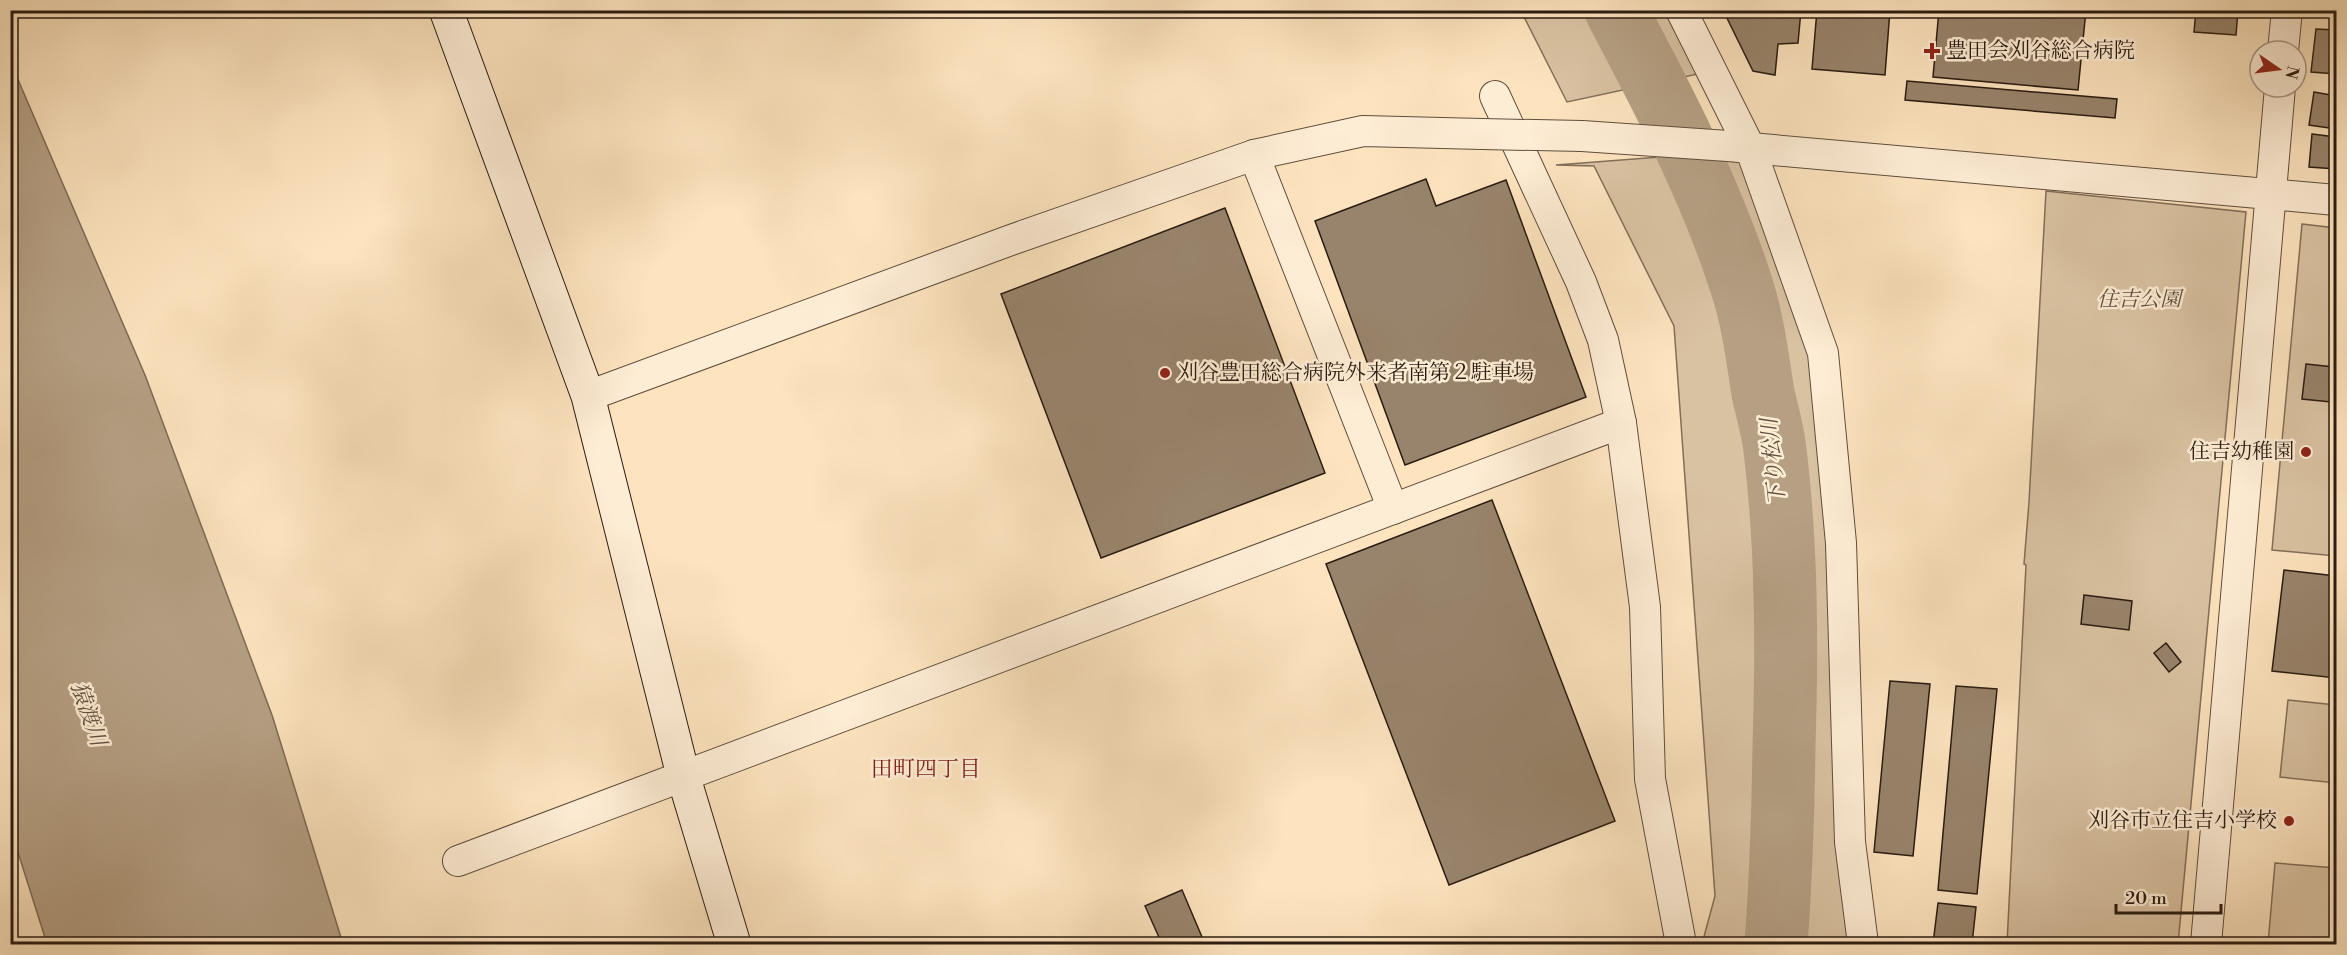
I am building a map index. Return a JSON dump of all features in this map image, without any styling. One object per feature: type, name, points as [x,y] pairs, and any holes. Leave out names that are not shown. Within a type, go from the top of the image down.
[{"type":"street","points":[[446,10],[588,396],[683,775],[734,945]]},
{"type":"street","points":[[1681,10],[1740,148],[1822,354],[1841,543],[1850,842],[1863,945]]},
{"type":"street","points":[[2284,39],[2287,10]]},
{"type":"street","points":[[1495,96],[1581,282],[1603,340],[1621,423],[1645,607],[1650,779],[1682,945]]},
{"type":"street","points":[[2206,945],[2279,99]]},
{"type":"street","points":[[588,396],[1011,240],[1254,154],[1364,131],[1582,136],[2337,200]]},
{"type":"street","points":[[1254,154],[1393,509]]},
{"type":"street","points":[[458,861],[1621,423]]},
{"type":"green space","points":[[1521,11],[1683,11],[1712,71],[1567,102]]},
{"type":"green space","points":[[1751,150],[1823,354],[1868,944],[1702,944],[1715,896],[1674,326],[1594,166],[1556,165]]},
{"type":"green space","name":"住吉公園","points":[[2046,191],[2246,212],[2178,944],[2007,944],[2026,565],[2024,564]]},
{"type":"green space","points":[[2302,224],[2336,228],[2336,556],[2272,550]]},
{"type":"green space","points":[[2288,700],[2336,705],[2336,783],[2280,777]]},
{"type":"green space","points":[[2275,863],[2336,868],[2336,944],[2268,944]]},
{"type":"water","name":"猿渡川","points":[[10,61],[145,375],[272,715],[343,944],[47,944],[10,827]]},
{"type":"building","points":[[1723,10],[1801,10],[1798,43],[1778,44],[1775,75],[1753,71]]},
{"type":"building","points":[[1817,10],[1890,10],[1885,75],[1812,69]]},
{"type":"building","points":[[1939,10],[2086,10],[2078,90],[1933,77]]},
{"type":"building","points":[[2196,10],[2238,10],[2236,35],[2194,32]]},
{"type":"building","points":[[2316,29],[2336,30],[2336,74],[2311,72]]},
{"type":"building","points":[[1907,81],[2117,99],[2115,118],[1905,100]]},
{"type":"building","points":[[2314,92],[2336,96],[2336,129],[2309,125]]},
{"type":"building","points":[[2312,134],[2336,137],[2336,169],[2309,167]]},
{"type":"building","points":[[1426,179],[1436,206],[1506,180],[1586,397],[1405,465],[1315,221]]},
{"type":"building","points":[[1225,208],[1325,473],[1101,558],[1001,294]]},
{"type":"building","points":[[2306,364],[2334,367],[2331,402],[2302,399]]},
{"type":"building","points":[[1492,500],[1615,821],[1449,885],[1326,564]]},
{"type":"building","points":[[2284,570],[2336,576],[2336,678],[2272,671]]},
{"type":"building","points":[[2084,595],[2132,601],[2129,630],[2081,624]]},
{"type":"building","points":[[2166,643],[2181,662],[2169,672],[2154,653]]},
{"type":"building","points":[[1890,681],[1930,684],[1913,856],[1874,852]]},
{"type":"building","points":[[1956,686],[1997,689],[1977,894],[1938,890]]},
{"type":"building","points":[[1182,890],[1205,944],[1162,944],[1145,906]]},
{"type":"building","points":[[1938,903],[1976,907],[1972,944],[1933,944]]},
{"type":"waterway","name":"下り松川","points":[[1616,10],[1684,144],[1729,248],[1749,311],[1763,393],[1773,435],[1782,524],[1786,635],[1782,820],[1776,944]]},
{"type":"place","name":"豊田会刈谷総合病院","points":[[1932,51]]},
{"type":"place","name":"刈谷豊田総合病院外来者南第２駐車場","points":[[1165,373]]},
{"type":"place","name":"住吉幼稚園","points":[[2306,452]]},
{"type":"place","name":"刈谷市立住吉小学校","points":[[2289,821]]},
{"type":"district","name":"田町四丁目","points":[[926,769]]}]
